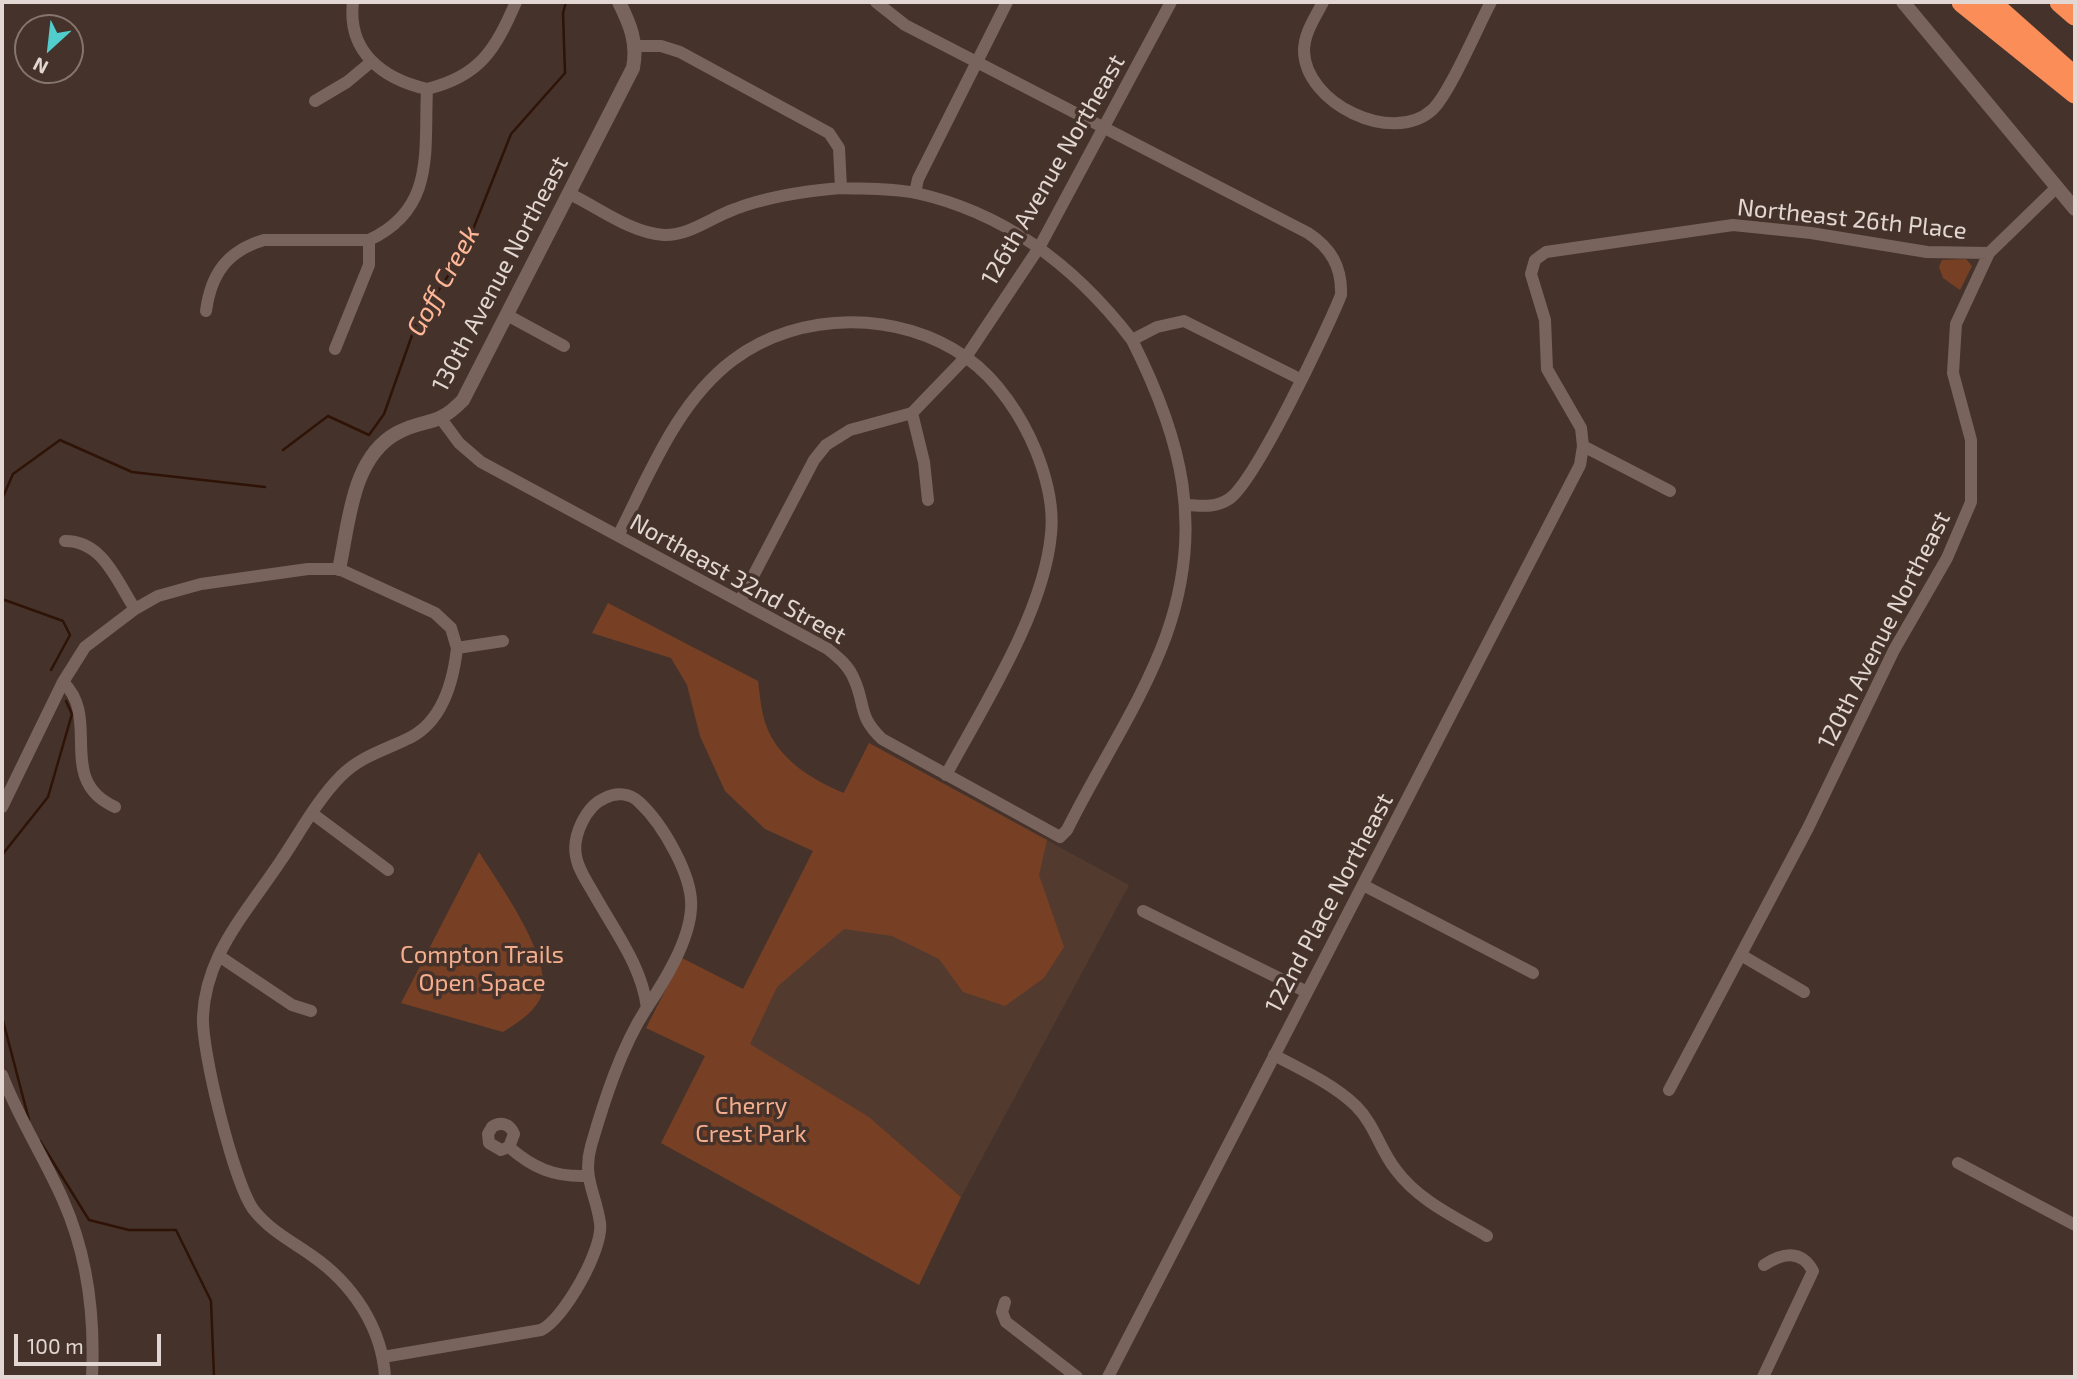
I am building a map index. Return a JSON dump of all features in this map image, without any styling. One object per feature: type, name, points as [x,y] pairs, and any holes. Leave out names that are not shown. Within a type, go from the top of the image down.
[{"type":"highway","points":[[1962,2],[2075,93]]},
{"type":"highway","points":[[1990,2],[2075,77]]},
{"type":"highway","points":[[2060,2],[2075,15]]},
{"type":"highway","points":[[2066,2],[2075,15]]},
{"type":"street","points":[[353,2],[355,35],[370,62],[389,77],[427,89],[450,83],[484,61],[516,2]]},
{"type":"street","points":[[619,2],[632,29],[635,46],[661,46],[680,52],[829,132],[839,148],[841,188]]},
{"type":"street","points":[[570,194],[640,230],[666,235],[680,233],[732,209],[766,199],[841,188],[915,193],[973,212],[1040,246],[1080,280],[1132,340],[1158,391],[1176,444],[1187,505],[1213,506],[1241,488],[1300,379],[1341,295],[1337,266],[1321,242],[905,25],[876,2]]},
{"type":"street","points":[[915,193],[918,179],[1007,2]]},
{"type":"street","name":"126th Avenue Northeast","points":[[912,413],[966,357],[1040,246],[1171,2]]},
{"type":"street","points":[[1323,2],[1306,36],[1306,65],[1320,88],[1334,100],[1368,119],[1394,126],[1417,119],[1440,101],[1491,2]]},
{"type":"street","points":[[1903,2],[2075,209]]},
{"type":"street","name":"130th Avenue Northeast","points":[[339,569],[348,508],[376,452],[400,431],[442,420],[463,400],[633,68],[635,46]]},
{"type":"street","points":[[315,101],[347,82],[370,62]]},
{"type":"street","points":[[206,311],[209,289],[220,267],[247,245],[264,240],[369,240],[396,223],[418,195],[424,177],[427,89]]},
{"type":"street","name":"120th Avenue Northeast","points":[[1669,1090],[1808,828],[1894,650],[1947,558],[1971,502],[1971,440],[1953,373],[1953,342],[1963,305],[1989,253],[2057,187]]},
{"type":"street","name":"Northeast 26th Place","points":[[1583,446],[1581,428],[1547,369],[1545,320],[1531,274],[1535,260],[1546,252],[1733,225],[1811,233],[1927,252],[1989,253]]},
{"type":"street","points":[[335,349],[369,265],[369,240]]},
{"type":"street","points":[[507,316],[564,346]]},
{"type":"street","points":[[1132,340],[1157,327],[1184,321],[1300,379]]},
{"type":"street","points":[[618,536],[684,413],[701,390],[734,360],[770,340],[801,328],[865,322],[923,335],[966,357],[1004,396],[1026,427],[1043,469],[1051,509],[1047,569],[1035,604],[946,775]]},
{"type":"street","points":[[740,601],[814,460],[826,445],[850,430],[912,413],[928,500]]},
{"type":"street","name":"Northeast 32nd Street","points":[[442,420],[459,443],[481,462],[828,649],[849,668],[856,681],[862,713],[870,727],[882,739],[1060,837],[1067,830],[1166,637],[1183,563],[1187,505]]},
{"type":"street","points":[[1583,446],[1670,491]]},
{"type":"street","name":"122nd Place Northeast","points":[[1108,1377],[1564,499],[1580,465],[1583,446]]},
{"type":"street","points":[[65,541],[82,541],[97,551],[135,609]]},
{"type":"street","points":[[2,807],[63,682],[85,647],[135,609],[158,596],[201,584],[308,569],[339,569],[435,613],[451,628],[457,649],[448,689],[433,720],[408,739],[360,759],[340,777],[219,956],[205,995],[205,1057],[247,1198],[266,1224],[314,1257],[349,1289],[373,1329],[383,1357],[385,1377]]},
{"type":"street","points":[[457,649],[503,641]]},
{"type":"street","points":[[63,682],[70,689],[77,706],[86,784],[101,800],[115,807]]},
{"type":"street","points":[[383,1357],[541,1330],[558,1317],[601,1237],[600,1223],[586,1176],[590,1147],[608,1097],[647,1008],[689,923],[692,906],[686,875],[648,811],[636,799],[614,795],[595,804],[587,815],[579,830],[576,858],[637,971],[647,1008]]},
{"type":"street","points":[[313,814],[388,870]]},
{"type":"street","points":[[1363,885],[1534,972]]},
{"type":"street","points":[[1143,911],[1307,992]]},
{"type":"street","points":[[1741,955],[1804,992]]},
{"type":"street","points":[[219,956],[292,1005],[311,1011]]},
{"type":"street","points":[[637,971],[651,976],[668,968]]},
{"type":"street","points":[[1274,1055],[1336,1089],[1358,1108],[1381,1139],[1386,1157],[1400,1176],[1424,1199],[1487,1236]]},
{"type":"street","points":[[2,1076],[14,1106],[63,1200],[79,1245],[91,1300],[92,1377]]},
{"type":"street","points":[[509,1147],[551,1174],[586,1176]]},
{"type":"street","points":[[1958,1163],[2075,1225]]},
{"type":"street","points":[[1763,1377],[1813,1271],[1808,1262],[1795,1255],[1780,1254],[1764,1265]]},
{"type":"street","points":[[1005,1302],[1002,1312],[1006,1322],[1077,1377]]},
{"type":"shaded area","points":[[869,743],[1129,885],[961,1197],[869,1117],[749,1045],[733,1009]]},
{"type":"green space","points":[[1966,259],[1972,266],[1960,290],[1943,278],[1939,267],[1942,260]]},
{"type":"green space","name":"Cherry Crest Park","points":[[608,603],[758,681],[763,715],[771,737],[788,758],[820,782],[844,793],[869,743],[1047,840],[1039,875],[1064,947],[1044,978],[1005,1006],[963,992],[939,959],[892,936],[844,929],[777,987],[750,1044],[869,1117],[961,1197],[919,1285],[661,1143],[705,1056],[646,1028],[682,958],[743,989],[813,851],[765,829],[725,791],[700,736],[687,685],[671,658],[592,633]]},
{"type":"green space","name":"Compton Trails Open Space","points":[[479,852],[523,924],[541,966],[543,984],[540,999],[524,1018],[503,1032],[401,1003]]},
{"type":"waterway","name":"Goff Creek","points":[[283,450],[328,416],[369,435],[384,414],[416,324],[464,252],[511,134],[565,73],[563,13],[566,2]]},
{"type":"waterway","name":"Goff Creek","points":[[2,499],[13,474],[60,440],[132,472],[265,487]]},
{"type":"waterway","name":"Goff Creek","points":[[2,599],[63,621],[70,635],[51,670]]},
{"type":"waterway","name":"Goff Creek","points":[[2,855],[48,797],[72,714],[66,701]]},
{"type":"waterway","name":"Goff Creek","points":[[2,1017],[29,1120]]},
{"type":"waterway","name":"Goff Creek","points":[[40,1141],[89,1220],[129,1230],[176,1230],[211,1301],[214,1377]]}]
